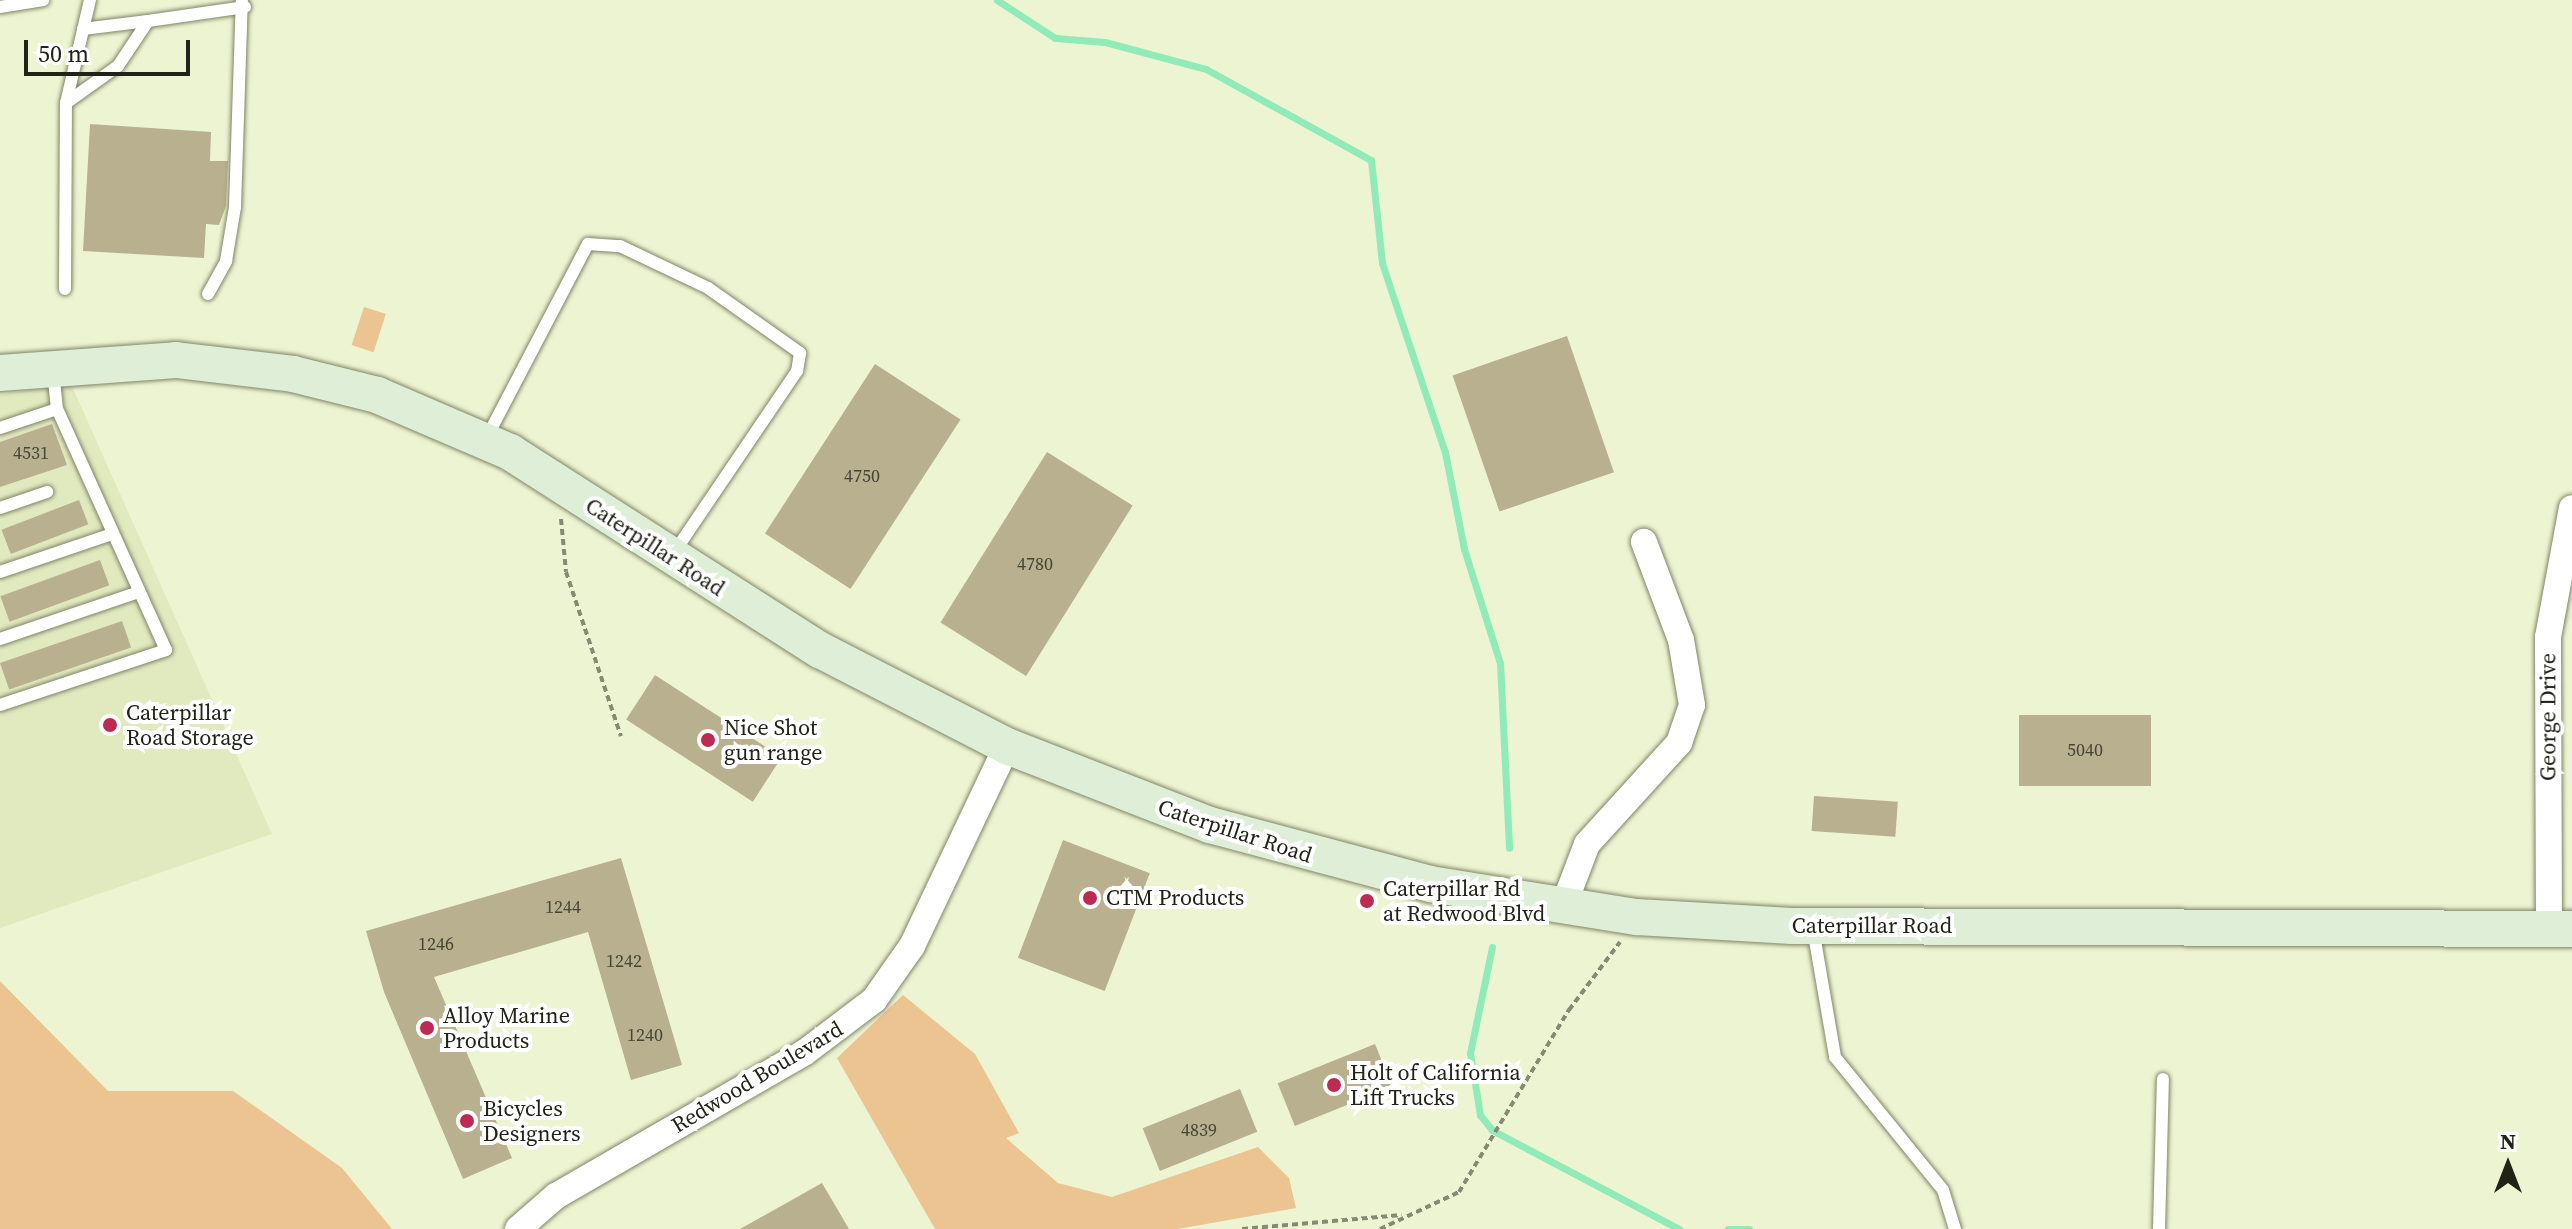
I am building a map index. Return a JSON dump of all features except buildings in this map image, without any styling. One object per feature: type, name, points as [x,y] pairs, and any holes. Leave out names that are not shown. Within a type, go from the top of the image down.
[{"type":"street","name":"Caterpillar Road","points":[[0,373],[52,365],[176,360],[293,374],[377,395],[486,440],[878,683],[1007,746],[1292,851],[1563,907],[1637,917],[1813,926],[2561,929]]},
{"type":"street","name":"George Drive","points":[[2561,929],[2548,637],[2572,508]]},
{"type":"street","points":[[1563,907],[1587,844],[1679,743],[1692,705],[1681,640],[1644,542]]},
{"type":"street","name":"Redwood Boulevard","points":[[518,1229],[556,1196],[804,1053],[874,1000],[912,946],[1007,746]]},
{"type":"lane","points":[[0,7],[43,0]]},
{"type":"lane","points":[[65,289],[66,103],[90,0]]},
{"type":"lane","points":[[83,29],[244,4],[235,207],[226,261],[208,294]]},
{"type":"lane","points":[[66,103],[118,66],[148,21]]},
{"type":"lane","points":[[486,440],[588,244],[620,246],[772,328],[800,353],[797,371],[672,557]]},
{"type":"lane","points":[[0,705],[166,650],[57,409],[52,365]]},
{"type":"lane","points":[[0,428],[57,409]]},
{"type":"lane","points":[[0,508],[47,492]]},
{"type":"lane","points":[[0,572],[112,534]]},
{"type":"lane","points":[[0,639],[139,592]]},
{"type":"lane","points":[[1813,926],[1835,1057],[1943,1190],[1955,1229]]},
{"type":"lane","points":[[2159,1229],[2163,1079]]},
{"type":"path","points":[[558,484],[566,572],[621,736]]},
{"type":"path","points":[[1380,1229],[1404,1215],[1459,1192],[1569,1010],[1637,917]]},
{"type":"path","points":[[1242,1229],[1404,1215]]},
{"type":"shaded area","points":[[364,307],[386,314],[374,352],[352,345]]},
{"type":"shaded area","name":"Caterpillar Road Storage","points":[[71,384],[272,834],[0,928],[0,395]]},
{"type":"shaded area","points":[[0,981],[108,1091],[233,1091],[342,1168],[392,1229],[0,1229]]},
{"type":"shaded area","points":[[903,995],[975,1054],[1019,1133],[1006,1138],[1058,1183],[1112,1197],[1258,1147],[1289,1178],[1296,1208],[1178,1229],[935,1229],[837,1058]]},
{"type":"waterway","points":[[997,0],[1055,38],[1105,42],[1206,69],[1371,160],[1382,263],[1445,452],[1464,549],[1500,663],[1509,848]]},
{"type":"waterway","points":[[1492,947],[1470,1053],[1480,1115],[1492,1130],[1679,1229]]},
{"type":"waterway","points":[[1728,1229],[1749,1229]]},
{"type":"place","name":"Caterpillar Road Storage","points":[[110,725]]},
{"type":"place","name":"Nice Shot gun range","points":[[708,740]]},
{"type":"place","name":"CTM Products","points":[[1090,898]]},
{"type":"place","name":"Caterpillar Rd at Redwood Blvd","points":[[1367,901]]},
{"type":"place","name":"Alloy Marine Products","points":[[427,1028]]},
{"type":"place","name":"Holt of California Lift Trucks","points":[[1334,1085]]},
{"type":"place","name":"Bicycles Designers","points":[[467,1121]]}]
